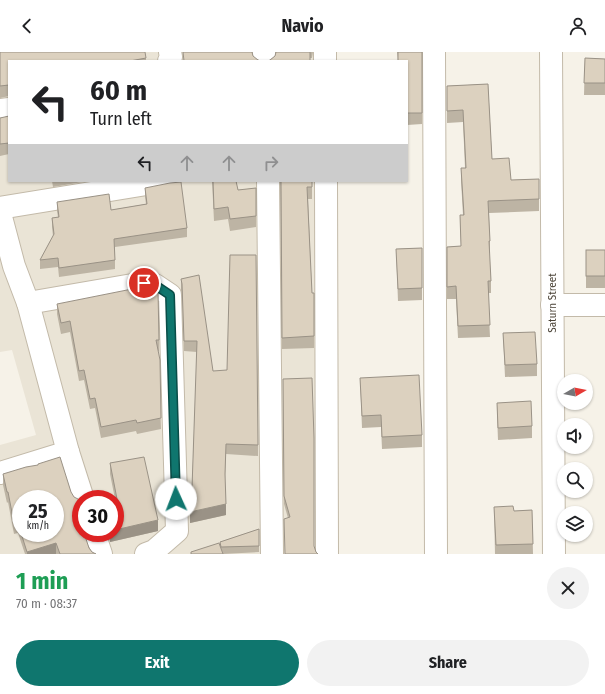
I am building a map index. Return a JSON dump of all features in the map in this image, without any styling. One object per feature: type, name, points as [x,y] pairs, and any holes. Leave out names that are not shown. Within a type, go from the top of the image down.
[{"type":"street","points":[[434,52],[436,554]]},
{"type":"street","name":"Saturn Street","points":[[551,52],[554,554]]},
{"type":"street","points":[[0,208],[159,182]]},
{"type":"street","points":[[268,182],[272,554]]},
{"type":"street","points":[[326,182],[327,554]]},
{"type":"street","points":[[0,212],[7,267],[28,303],[68,452],[80,490]]},
{"type":"street","points":[[28,303],[144,283],[155,285],[170,295],[177,531],[162,543],[154,552],[146,554]]},
{"type":"street","points":[[552,305],[605,305]]},
{"type":"street","points":[[0,473],[68,452]]},
{"type":"street","points":[[97,542],[101,554]]},
{"type":"shaded area","points":[[0,52],[319,52],[320,60],[8,60],[8,182],[321,182],[324,554],[0,554],[0,445],[36,435],[12,350],[0,352]]},
{"type":"building","points":[[0,52],[145,52],[146,58],[135,60],[8,60],[8,85],[0,86]]},
{"type":"building","points":[[183,52],[252,52],[253,56],[258,60],[184,60]]},
{"type":"building","points":[[276,52],[310,52],[310,60],[270,60],[275,56]]},
{"type":"building","points":[[398,52],[422,52],[422,113],[408,113],[408,60],[398,60]]},
{"type":"building","points":[[585,58],[605,59],[605,83],[584,83]]},
{"type":"building","points":[[488,84],[492,159],[509,158],[511,180],[539,179],[539,199],[488,201],[491,281],[488,281],[490,325],[458,326],[456,286],[447,287],[447,247],[461,246],[460,215],[464,215],[461,168],[466,168],[463,110],[447,111],[447,86]]},
{"type":"building","points":[[8,116],[8,143],[0,144],[0,118]]},
{"type":"building","points":[[181,182],[187,228],[114,239],[115,260],[59,268],[58,258],[40,260],[54,234],[52,218],[59,217],[57,202],[109,194],[111,210],[147,204],[145,188]]},
{"type":"building","points":[[213,182],[236,182],[238,190],[256,188],[256,216],[230,219],[228,207],[214,209]]},
{"type":"building","points":[[281,182],[312,182],[312,187],[307,187],[312,293],[314,293],[314,336],[282,338]]},
{"type":"building","points":[[422,248],[422,288],[398,289],[396,249]]},
{"type":"building","points":[[586,250],[605,250],[605,276],[586,276]]},
{"type":"building","points":[[230,255],[256,255],[258,445],[226,444],[226,504],[190,512],[189,488],[192,488],[197,341],[184,341],[181,279],[199,275],[213,371],[227,370]]},
{"type":"building","points":[[150,286],[158,291],[159,340],[156,340],[160,360],[161,418],[137,423],[136,420],[101,427],[95,398],[90,399],[84,370],[79,371],[70,321],[61,323],[57,304]]},
{"type":"building","points":[[535,332],[537,364],[505,365],[503,333]]},
{"type":"building","points":[[419,375],[422,435],[382,437],[381,415],[362,416],[360,378]]},
{"type":"building","points":[[312,378],[314,438],[314,546],[318,554],[285,554],[284,519],[290,517],[284,496],[283,379]]},
{"type":"building","points":[[531,401],[532,426],[498,428],[497,403]]},
{"type":"building","points":[[60,457],[72,494],[72,542],[87,542],[92,552],[96,554],[60,554],[56,543],[27,552],[24,542],[64,542],[64,490],[12,490],[12,513],[3,474]]},
{"type":"building","points":[[144,457],[158,520],[124,528],[124,490],[115,490],[110,463]]},
{"type":"building","points":[[513,506],[514,511],[532,510],[533,544],[496,545],[494,507]]},
{"type":"building","points":[[259,529],[259,546],[221,547],[220,542]]},
{"type":"building","points":[[219,543],[223,554],[191,554],[191,552]]},
{"type":"route","points":[[144,283],[155,285],[170,295],[176,499]]}]
